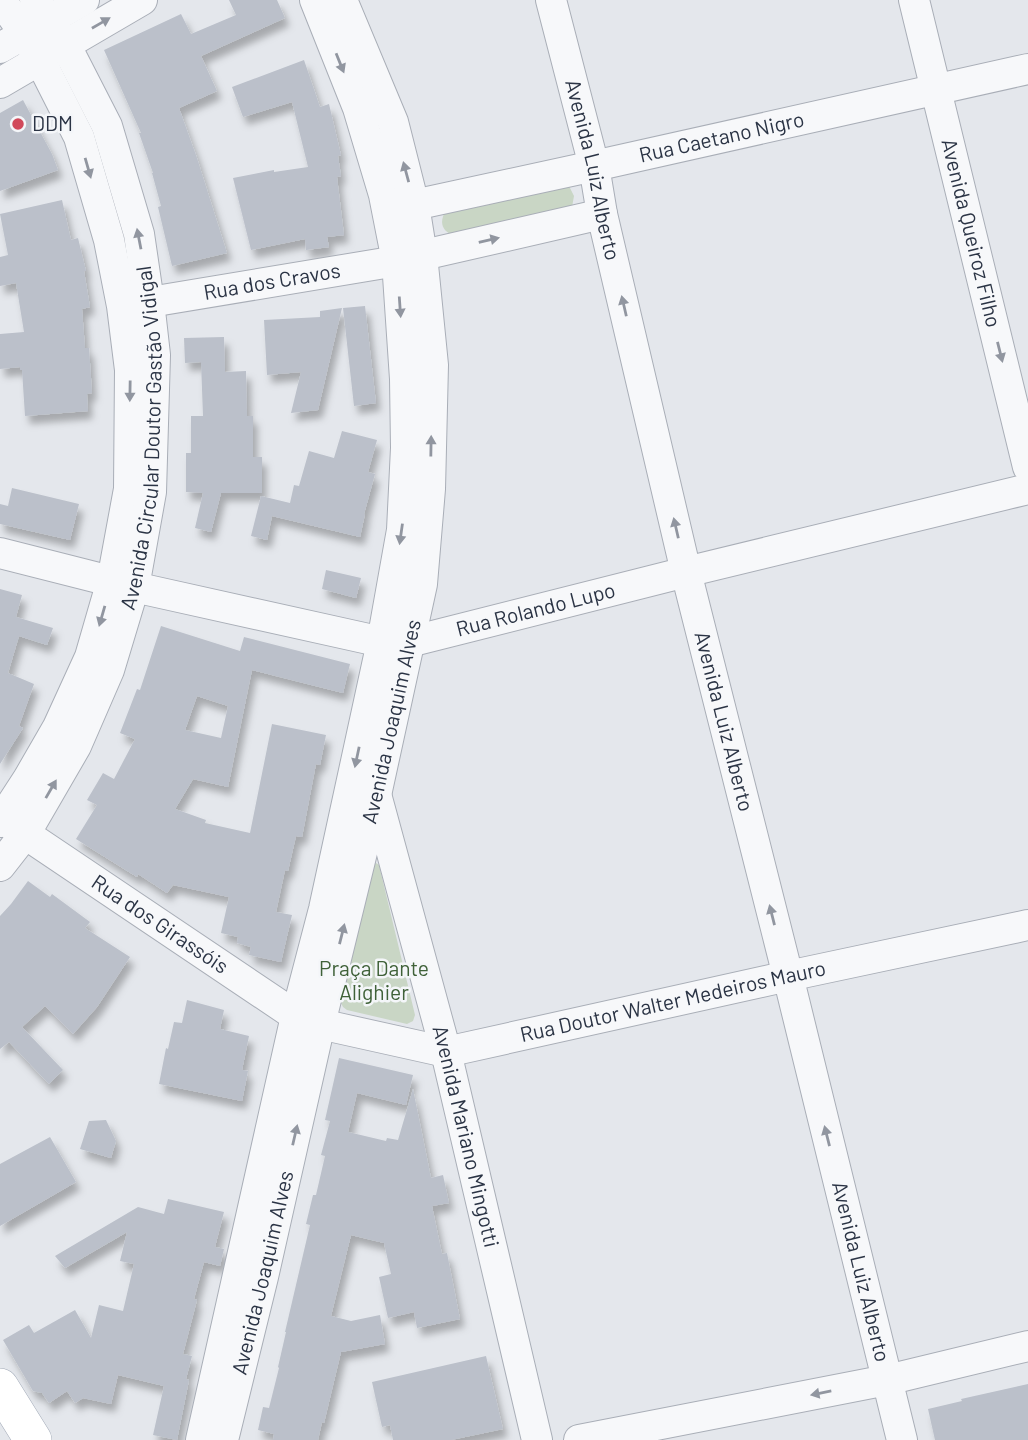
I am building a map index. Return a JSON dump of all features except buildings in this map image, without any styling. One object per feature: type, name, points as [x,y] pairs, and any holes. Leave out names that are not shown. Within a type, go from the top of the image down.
[{"type":"main road","points":[[0,1387],[33,1440]]},
{"type":"street","name":"Avenida Circular Doutor Gastão Vidigal","points":[[0,866],[9,825],[76,746],[109,670],[123,584],[150,492],[155,355],[109,240],[52,52],[1,0]]},
{"type":"street","points":[[27,25],[84,0]]},
{"type":"street","points":[[0,83],[142,0]]},
{"type":"street","name":"Avenida Joaquim Alves","points":[[315,0],[358,108],[384,195],[410,258]]},
{"type":"street","name":"Avenida Joaquim Alves","points":[[201,1440],[308,1020],[376,795],[395,642],[406,448],[405,379],[414,205],[393,122],[342,0]]},
{"type":"street","name":"Avenida Luiz Alberto","points":[[551,0],[594,166],[602,214],[686,572],[902,1440]]},
{"type":"street","name":"Avenida Queiroz Filho","points":[[914,0],[1028,467]]},
{"type":"street","name":"Rua Caetano Nigro","points":[[414,205],[1028,69]]},
{"type":"street","points":[[410,258],[602,214]]},
{"type":"street","name":"Rua dos Cravos","points":[[136,304],[410,258]]},
{"type":"street","name":"Rua Rolando Lupo","points":[[0,553],[123,584],[395,642],[1028,489]]},
{"type":"street","name":"Avenida Joaquim Alves","points":[[223,1440],[263,1277],[308,1020],[324,909],[395,642]]},
{"type":"street","name":"Avenida Mariano Mingotti","points":[[376,795],[446,1052],[537,1440]]},
{"type":"street","name":"Rua dos Girassóis","points":[[9,825],[308,1020]]},
{"type":"street","name":"Rua Doutor Walter Medeiros Mauro","points":[[308,1020],[446,1052],[1028,925]]},
{"type":"street","points":[[579,1440],[887,1380],[1028,1346]]},
{"type":"green space","points":[[569,186],[574,196],[572,207],[455,236],[443,226],[442,218],[446,210]]},
{"type":"green space","name":"Praça Dante Alighier","points":[[373,864],[379,865],[415,1015],[413,1021],[407,1024],[347,1010],[339,999]]},
{"type":"place","name":"DDM","points":[[18,124]]}]
